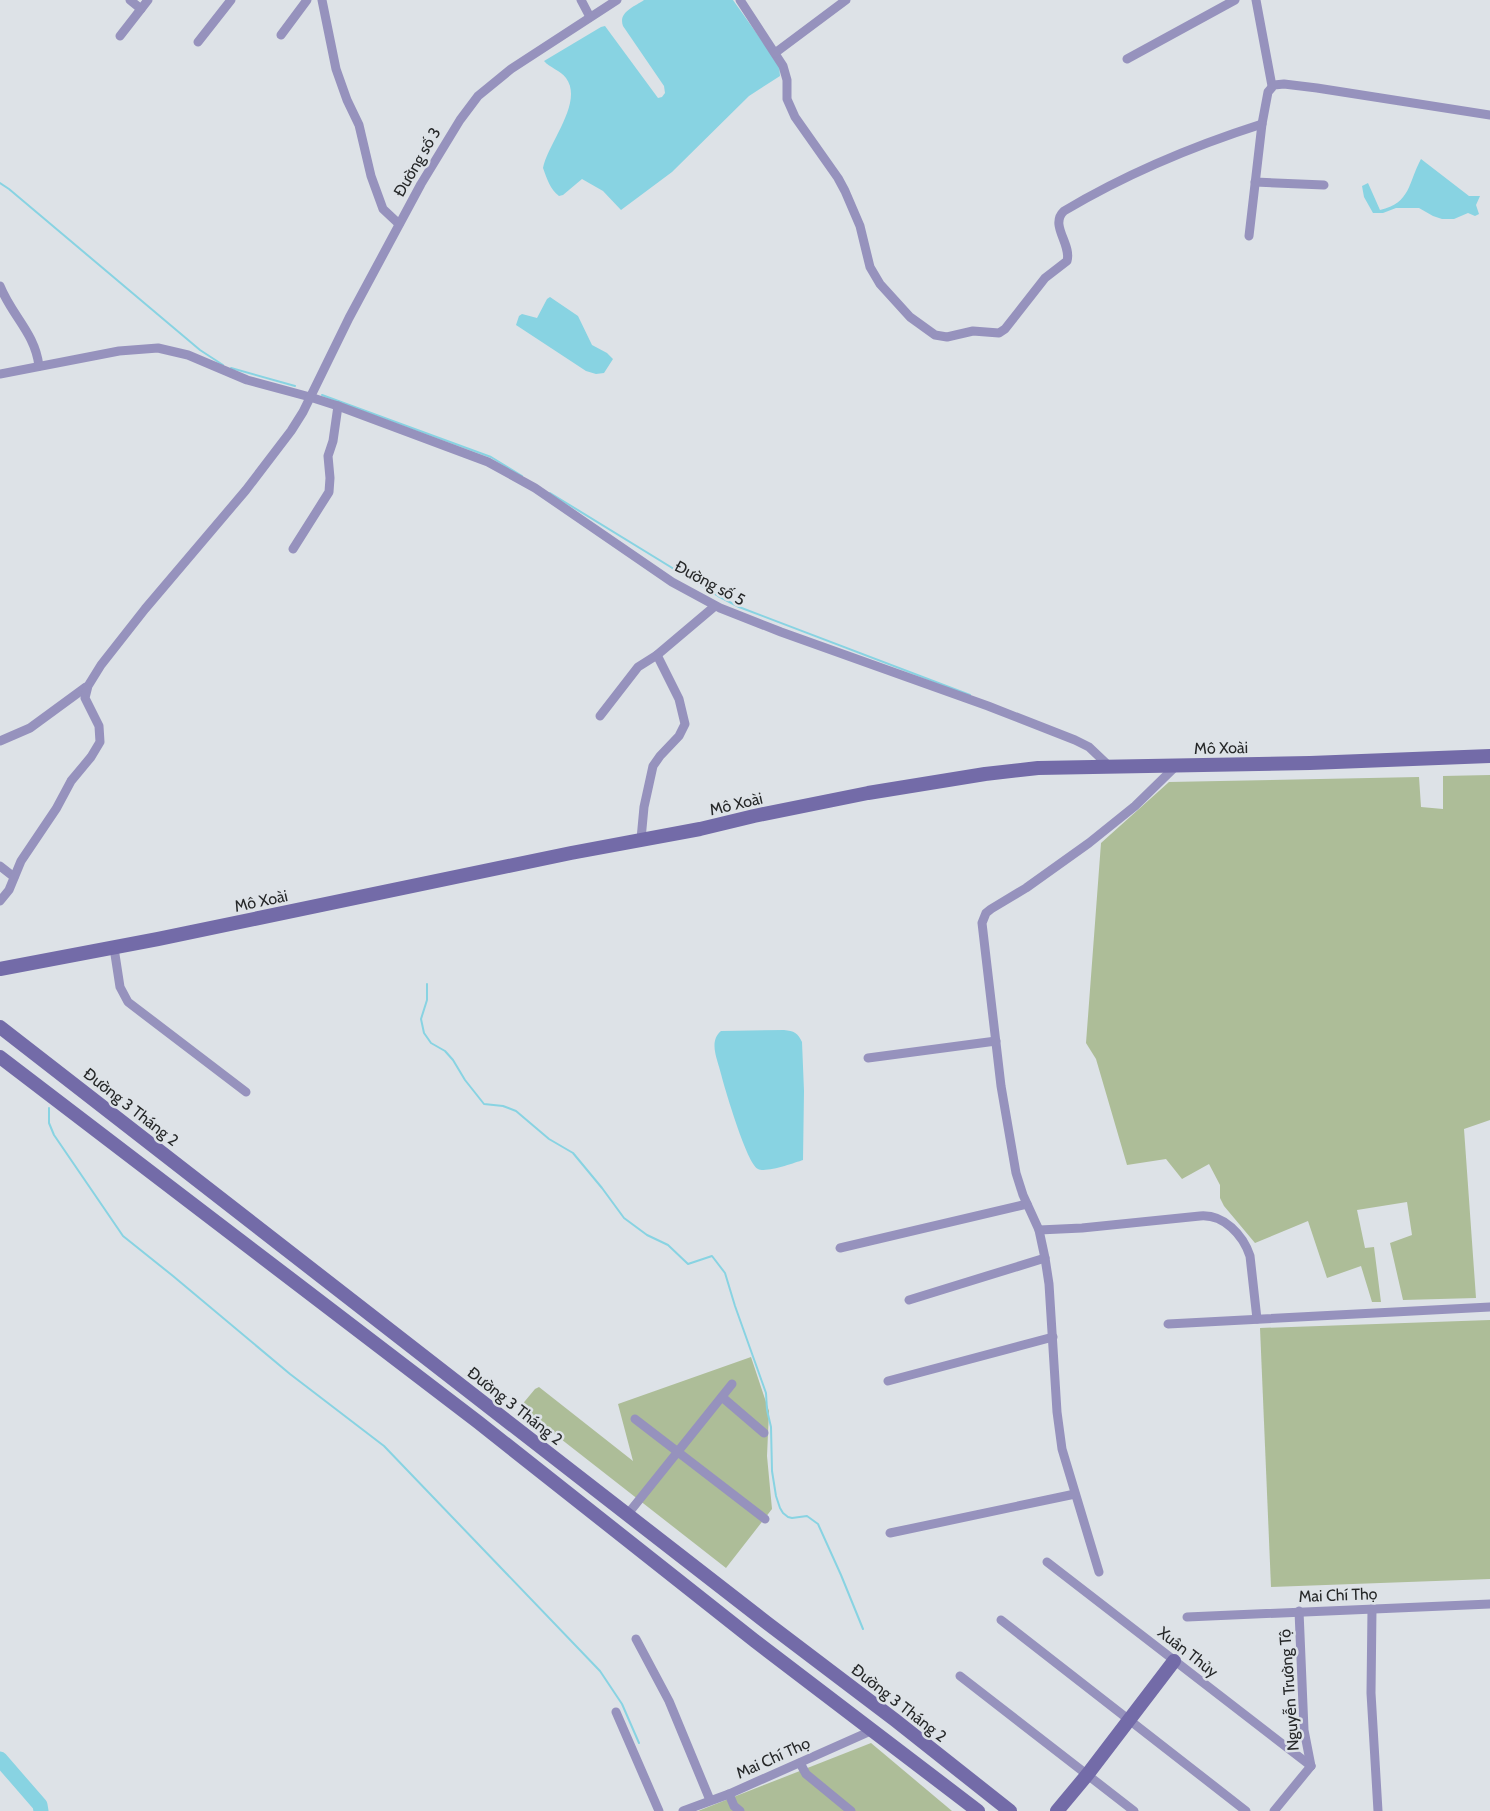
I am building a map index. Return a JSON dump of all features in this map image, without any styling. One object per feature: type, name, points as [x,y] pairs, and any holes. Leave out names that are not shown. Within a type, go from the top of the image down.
[{"type":"main road","name":"Mô Xoài","points":[[0,969],[114,948],[868,793],[985,774],[1038,768],[1310,763],[1490,756]]},
{"type":"main road","name":"Đường 3 Tháng 2","points":[[0,1027],[1010,1811]]},
{"type":"main road","points":[[0,1058],[478,1422],[755,1641],[976,1810]]},
{"type":"main road","points":[[133,1158],[146,1140]]},
{"type":"main road","points":[[478,1422],[491,1408]]},
{"type":"main road","points":[[755,1641],[767,1623]]},
{"type":"main road","points":[[1057,1811],[1174,1661]]},
{"type":"street","points":[[130,0],[141,9]]},
{"type":"street","points":[[120,36],[148,0]]},
{"type":"street","points":[[198,42],[231,0]]},
{"type":"street","points":[[281,34],[307,0]]},
{"type":"street","points":[[322,0],[336,69],[359,125],[371,176],[383,208],[399,224]]},
{"type":"street","points":[[581,0],[590,18]]},
{"type":"street","name":"Đường số 3","points":[[0,741],[30,728],[88,686],[101,665],[164,585],[266,465],[291,431],[310,397],[399,224],[448,138],[478,96],[519,63],[617,0]]},
{"type":"street","points":[[740,0],[775,53],[785,73],[789,105],[800,126],[829,164],[845,191],[860,225],[867,257],[874,275],[910,317],[929,332],[941,336],[973,331],[999,333],[1005,329],[1045,278],[1067,261],[1068,253],[1058,222],[1059,216],[1064,211],[1101,189],[1144,169],[1214,140],[1262,124]]},
{"type":"street","points":[[775,53],[846,0]]},
{"type":"street","points":[[1127,59],[1236,0]]},
{"type":"street","points":[[1249,236],[1266,97],[1272,86],[1256,0]]},
{"type":"street","points":[[1272,86],[1284,84],[1317,88],[1490,115]]},
{"type":"street","points":[[1255,182],[1324,184]]},
{"type":"street","points":[[0,286],[31,338],[37,352],[39,366]]},
{"type":"street","name":"Đường số 5","points":[[0,374],[119,351],[148,348],[188,355],[247,381],[338,406],[488,462],[535,488],[649,567],[715,606],[781,632],[988,705],[1089,747],[1109,766]]},
{"type":"street","points":[[294,549],[329,492],[328,456],[333,441],[338,406]]},
{"type":"street","points":[[600,716],[638,667],[657,655],[715,606]]},
{"type":"street","points":[[641,838],[644,807],[653,766],[679,736],[685,724],[679,699],[657,655]]},
{"type":"street","points":[[0,901],[9,890],[28,850],[71,782],[100,742],[99,726],[85,698],[88,686]]},
{"type":"street","points":[[1099,1572],[1062,1449],[1045,1258],[1039,1230],[1016,1173],[1001,1086],[982,923],[986,913],[1026,888],[1089,843],[1135,806],[1177,765]]},
{"type":"street","points":[[0,866],[14,877]]},
{"type":"street","points":[[114,948],[120,987],[128,1002],[246,1092]]},
{"type":"street","points":[[868,1058],[996,1041]]},
{"type":"street","points":[[840,1248],[1027,1204]]},
{"type":"street","points":[[1039,1230],[1200,1216],[1217,1218],[1239,1235],[1250,1256],[1257,1319]]},
{"type":"street","points":[[909,1300],[1045,1258]]},
{"type":"street","points":[[1168,1324],[1490,1307]]},
{"type":"street","points":[[888,1381],[1053,1337]]},
{"type":"street","points":[[627,1515],[732,1384]]},
{"type":"street","points":[[722,1397],[764,1433]]},
{"type":"street","points":[[635,1419],[765,1518]]},
{"type":"street","points":[[890,1533],[1075,1494]]},
{"type":"street","name":"Xuân Thủy","points":[[1047,1562],[1311,1766]]},
{"type":"street","name":"Mai Chí Thọ","points":[[1187,1617],[1490,1604]]},
{"type":"street","points":[[1372,1609],[1371,1693],[1378,1811]]},
{"type":"street","name":"Nguyễn Trường Tộ","points":[[1299,1611],[1304,1730],[1311,1766]]},
{"type":"street","points":[[1000,1620],[1246,1811]]},
{"type":"street","points":[[636,1639],[669,1701],[710,1800]]},
{"type":"street","points":[[960,1676],[1134,1811]]},
{"type":"street","points":[[616,1712],[659,1811]]},
{"type":"street","name":"Mai Chí Thọ","points":[[683,1811],[729,1794],[873,1730]]},
{"type":"street","points":[[800,1763],[806,1774],[851,1811]]},
{"type":"street","points":[[1274,1811],[1311,1766]]},
{"type":"street","points":[[729,1794],[734,1806],[740,1811]]},
{"type":"green space","points":[[1490,775],[1490,1120],[1464,1129],[1476,1298],[1403,1300],[1390,1243],[1412,1235],[1407,1202],[1357,1210],[1365,1248],[1374,1247],[1381,1302],[1372,1302],[1361,1266],[1327,1278],[1308,1221],[1255,1243],[1224,1206],[1220,1198],[1220,1185],[1209,1164],[1182,1179],[1166,1159],[1127,1165],[1096,1059],[1086,1043],[1101,843],[1169,782],[1419,777],[1421,807],[1443,809],[1443,776]]},
{"type":"green space","points":[[1490,1320],[1490,1579],[1271,1587],[1260,1328]]},
{"type":"green space","points":[[751,1357],[769,1411],[767,1456],[772,1509],[726,1568],[520,1407],[539,1387],[633,1461],[618,1404]]},
{"type":"green space","points":[[871,1743],[952,1811],[698,1811]]},
{"type":"water","points":[[644,0],[733,0],[779,65],[780,76],[749,96],[672,172],[621,210],[603,191],[582,179],[559,196],[547,180],[543,168],[568,110],[571,99],[570,88],[564,75],[544,61],[605,26],[658,98],[662,97],[665,93],[664,86],[623,26],[622,21],[628,10]]},
{"type":"water","points":[[1421,159],[1469,196],[1480,196],[1476,205],[1479,214],[1475,216],[1468,213],[1454,219],[1442,219],[1419,208],[1396,208],[1383,213],[1373,213],[1364,197],[1362,186],[1368,183],[1380,210],[1390,207],[1398,202],[1407,191]]},
{"type":"water","points":[[550,297],[578,316],[592,345],[613,359],[604,373],[596,374],[586,371],[516,325],[522,314],[537,318]]},
{"type":"water","points":[[784,1030],[795,1033],[802,1042],[803,1160],[762,1170],[753,1164],[748,1154],[727,1094],[714,1046],[717,1035],[721,1031]]},
{"type":"waterway","points":[[0,183],[200,350],[223,365]]},
{"type":"waterway","points":[[231,368],[295,386]]},
{"type":"waterway","points":[[322,395],[491,457],[522,476]]},
{"type":"waterway","points":[[550,493],[739,607],[970,695]]},
{"type":"waterway","points":[[427,984],[427,1000],[421,1019],[424,1033],[431,1043],[445,1051],[453,1060],[484,1104],[503,1106],[516,1111],[549,1139],[573,1153],[624,1218],[647,1235],[668,1245],[688,1264],[712,1256],[725,1273],[766,1393],[771,1427],[772,1471],[780,1508],[788,1517],[807,1516],[818,1524],[863,1629]]},
{"type":"waterway","points":[[49,1108],[49,1123],[54,1135],[123,1236],[290,1374],[384,1446],[600,1671],[622,1704],[639,1743]]},
{"type":"waterway","points":[[0,1759],[40,1805],[41,1811]]}]
